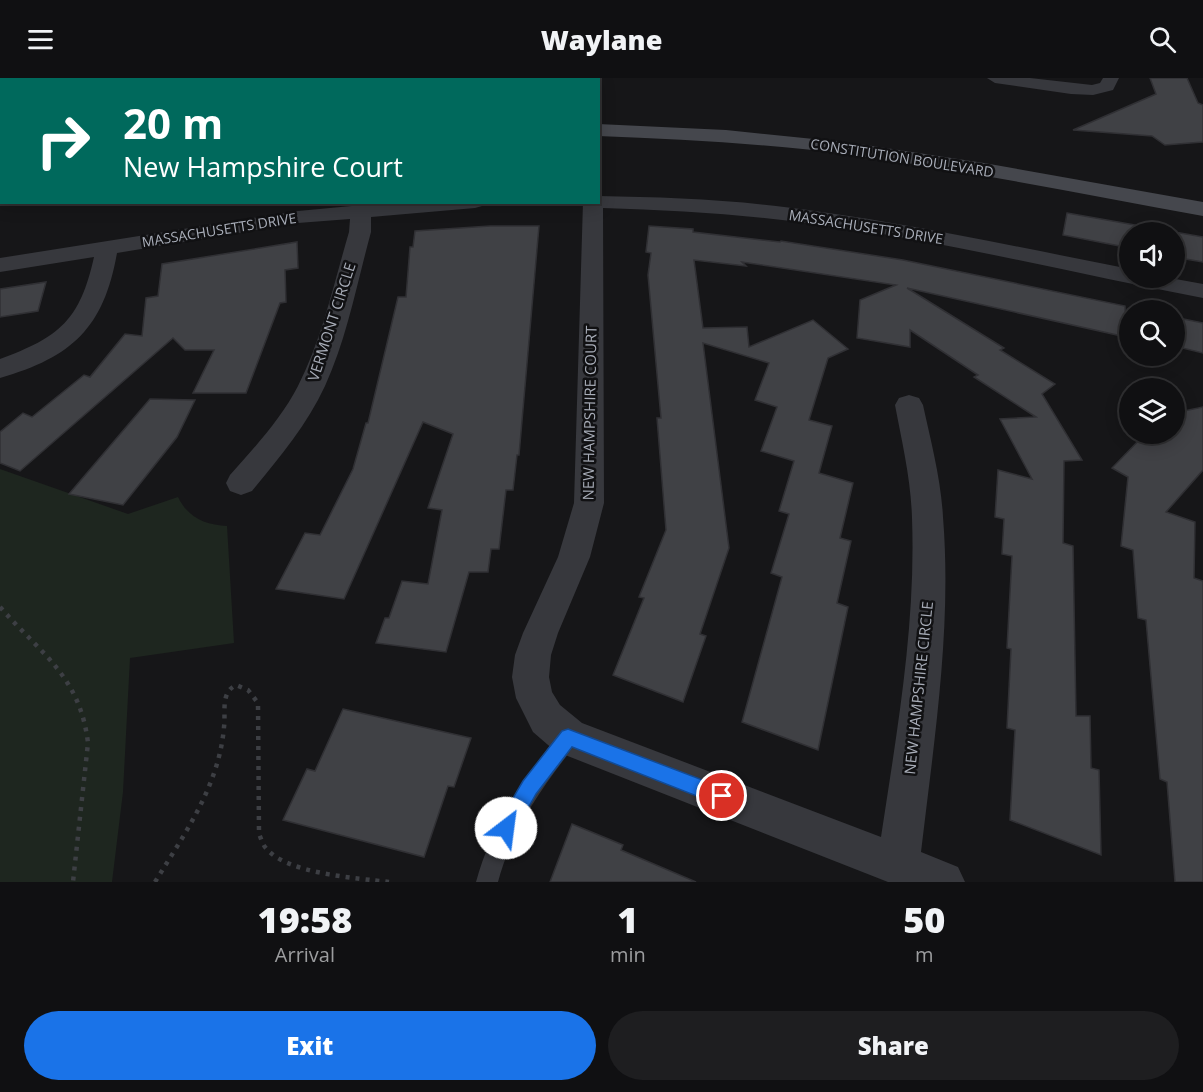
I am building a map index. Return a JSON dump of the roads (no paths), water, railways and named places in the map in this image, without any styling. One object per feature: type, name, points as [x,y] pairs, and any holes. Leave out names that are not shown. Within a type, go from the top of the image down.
[{"type":"main road","name":"CONSTITUTION BOULEVARD","points":[[600,112],[716,117],[853,129],[967,146]]},
{"type":"main road","name":"CONSTITUTION BOULEVARD","points":[[600,130],[713,135],[853,149],[965,166],[1203,209]]},
{"type":"street","points":[[995,78],[1083,90],[1107,86],[1112,78]]},
{"type":"street","name":"MASSACHUSETTS DRIVE","points":[[600,202],[707,205],[818,217],[1119,274]]},
{"type":"street","name":"MASSACHUSETTS DRIVE","points":[[0,265],[243,225],[361,211],[450,204]]},
{"type":"street","name":"NEW HAMPSHIRE COURT","points":[[593,204],[589,503],[571,565],[536,639],[530,673],[532,690],[541,711],[556,729],[568,737],[943,882]]},
{"type":"street","name":"VERMONT CIRCLE","points":[[241,483],[286,429],[311,387],[325,353],[360,232],[361,211]]},
{"type":"street","points":[[0,369],[58,341],[81,321],[94,296],[107,247]]},
{"type":"street","points":[[1185,288],[1203,291]]},
{"type":"street","name":"NEW HAMPSHIRE CIRCLE","points":[[898,864],[926,656],[930,602],[928,516],[909,405]]},
{"type":"lane","points":[[487,882],[490,866],[506,828],[523,798],[568,737]]}]
